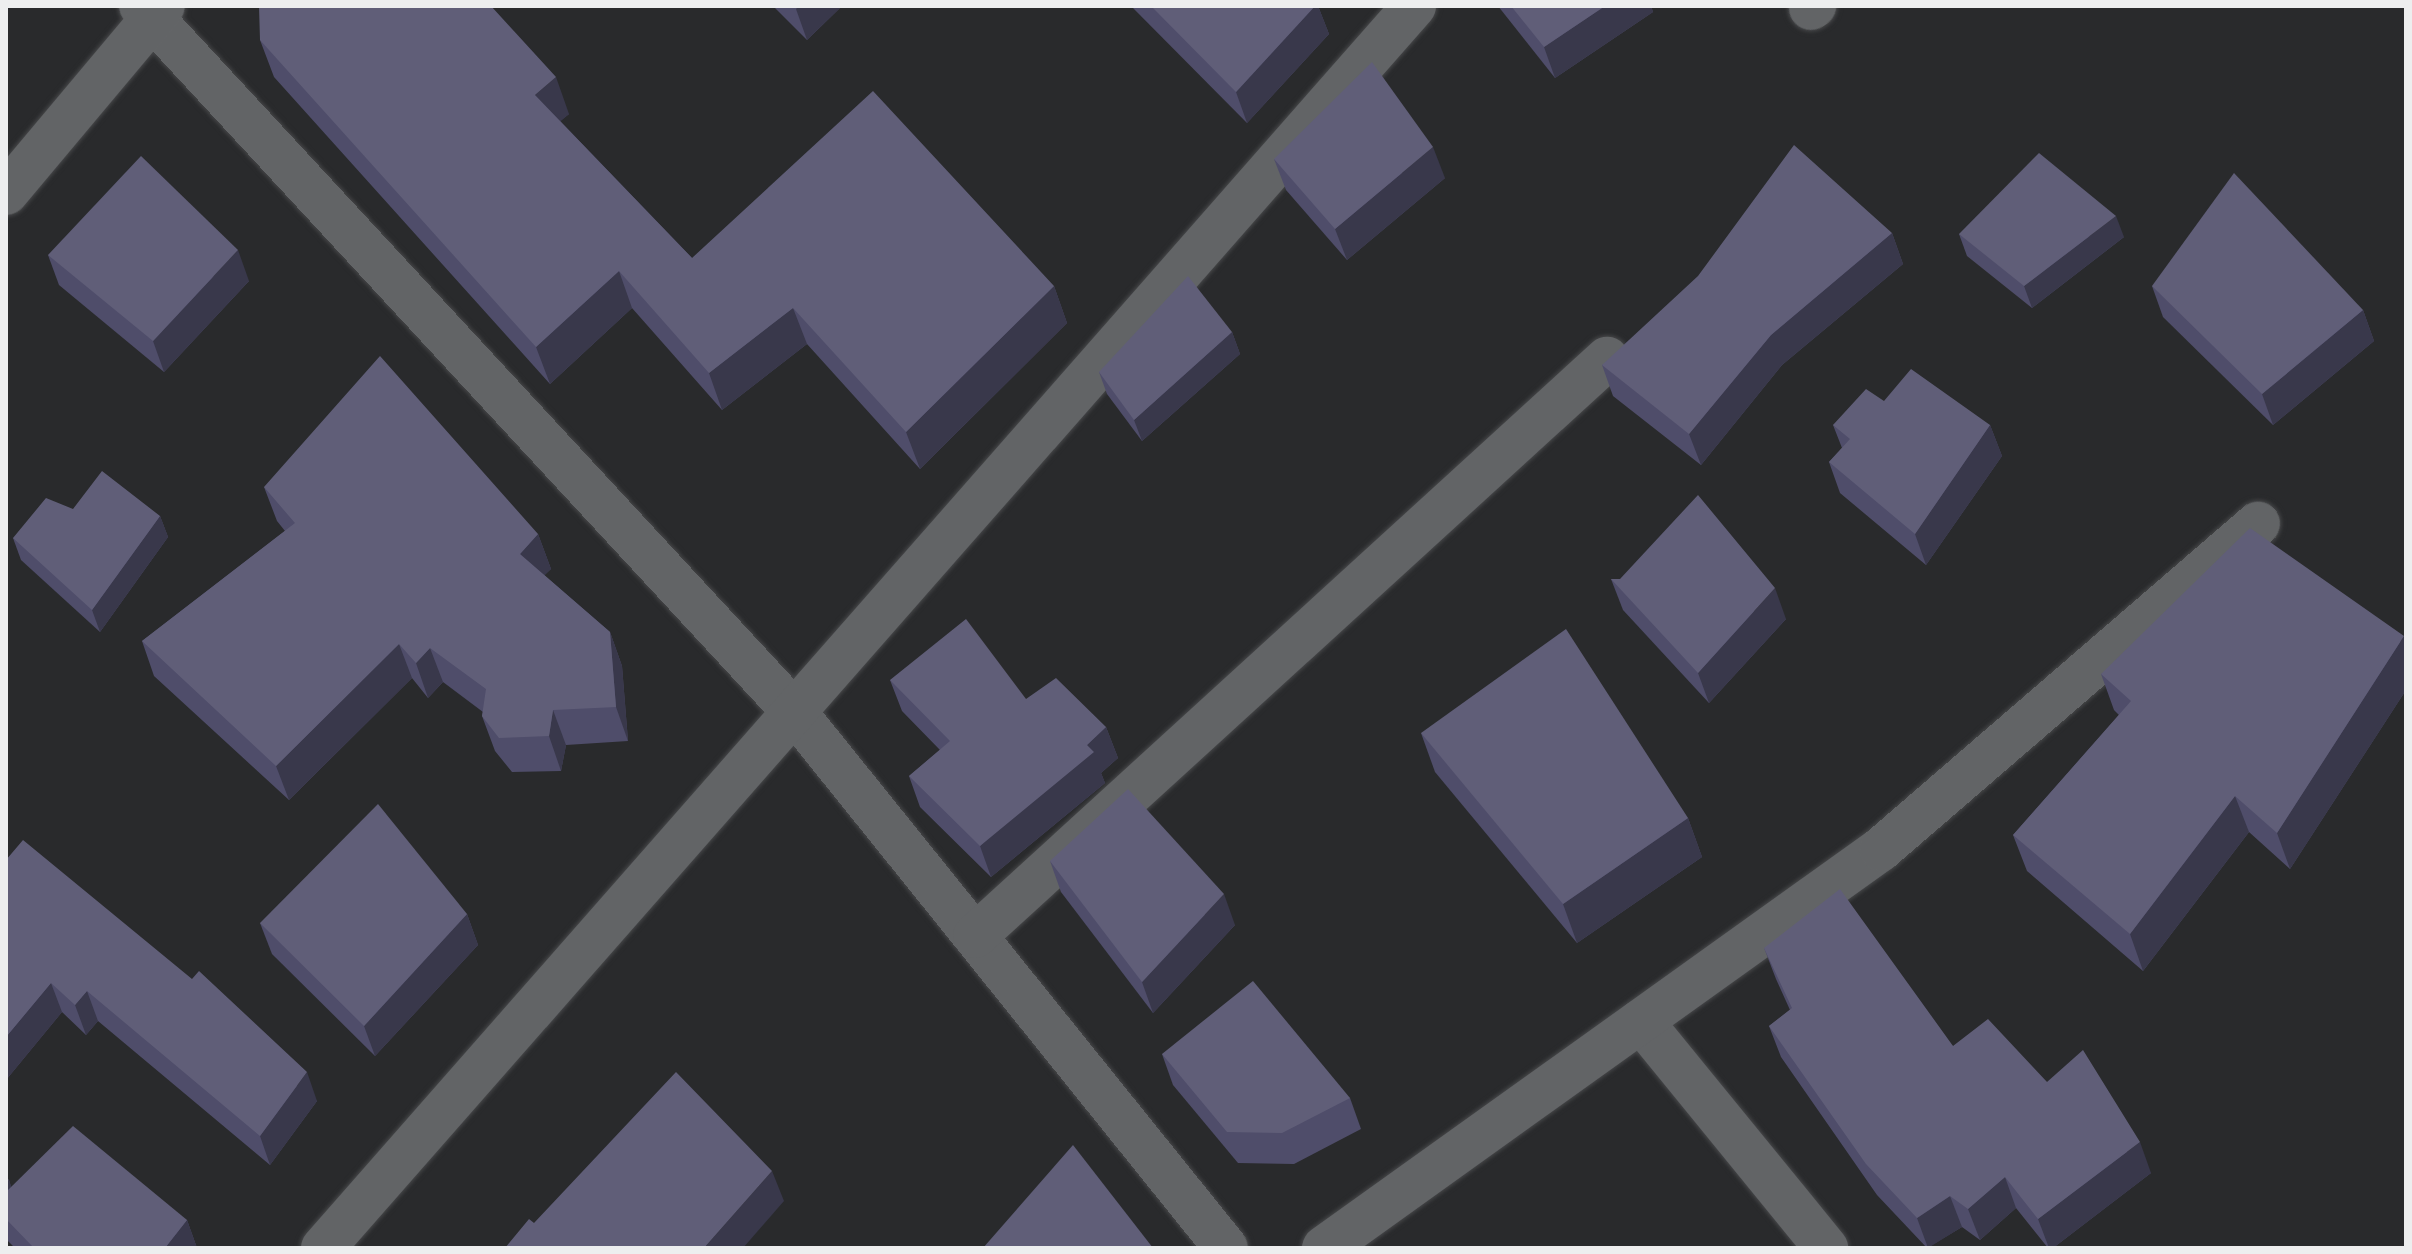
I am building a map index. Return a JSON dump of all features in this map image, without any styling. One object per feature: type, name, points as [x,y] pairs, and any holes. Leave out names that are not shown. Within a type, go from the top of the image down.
[{"type":"street","points":[[323,1248],[797,715],[1414,6]]},
{"type":"street","points":[[6,193],[152,10],[797,715],[1226,1248]]},
{"type":"street","points":[[975,936],[1607,359]]},
{"type":"street","points":[[1324,1248],[1881,849],[2258,524]]},
{"type":"street","points":[[1641,1021],[1826,1248]]},
{"type":"building","points":[[259,6],[491,6],[556,77],[535,95],[692,258],[873,91],[1054,286],[906,432],[793,308],[709,373],[619,271],[536,347],[260,40]]},
{"type":"building","points":[[1151,6],[1315,6],[1236,92]]},
{"type":"building","points":[[1511,6],[1605,6],[1544,47]]},
{"type":"building","points":[[1372,62],[1433,147],[1335,229],[1274,159]]},
{"type":"building","points":[[1794,145],[1892,233],[1771,335],[1689,434],[1602,365],[1698,276]]},
{"type":"building","points":[[2039,153],[2116,216],[2024,286],[1959,234]]},
{"type":"building","points":[[141,156],[238,250],[153,341],[48,255]]},
{"type":"building","points":[[2234,173],[2363,310],[2262,394],[2152,286]]},
{"type":"building","points":[[1188,276],[1232,332],[1134,420],[1099,372]]},
{"type":"building","points":[[380,356],[538,534],[520,554],[610,632],[616,707],[553,710],[549,736],[499,738],[482,716],[486,689],[430,648],[416,663],[399,644],[276,766],[142,641],[295,523],[264,487]]},
{"type":"building","points":[[1911,369],[1990,425],[1915,534],[1829,462],[1850,439],[1833,425],[1866,389],[1884,401]]},
{"type":"building","points":[[102,471],[160,516],[92,610],[13,538],[46,498],[73,509]]},
{"type":"building","points":[[1698,495],[1775,588],[1698,673],[1611,579],[1620,579]]},
{"type":"building","points":[[2250,528],[2404,636],[2277,833],[2235,796],[2130,934],[2013,835],[2131,701],[2101,674]]},
{"type":"building","points":[[966,619],[1026,699],[1056,678],[1106,727],[1087,745],[1094,752],[980,846],[909,776],[950,741],[890,680]]},
{"type":"building","points":[[1566,629],[1688,818],[1563,904],[1421,733]]},
{"type":"building","points":[[1128,789],[1224,894],[1142,982],[1050,861]]},
{"type":"building","points":[[378,804],[467,914],[364,1026],[260,923]]},
{"type":"building","points":[[23,840],[192,979],[199,971],[307,1072],[260,1136],[87,991],[75,1005],[51,983],[6,1037],[6,860]]},
{"type":"building","points":[[1840,889],[1953,1046],[1988,1019],[2047,1082],[2083,1050],[2140,1142],[2038,1219],[2005,1177],[1968,1209],[1950,1196],[1917,1218],[1866,1164],[1769,1026],[1792,1008],[1764,948]]},
{"type":"building","points":[[1253,981],[1350,1098],[1282,1133],[1227,1132],[1162,1054]]},
{"type":"building","points":[[676,1072],[772,1171],[704,1248],[505,1248],[529,1219],[534,1223]]},
{"type":"building","points":[[73,1126],[187,1220],[165,1248],[34,1248],[6,1219],[6,1192]]},
{"type":"building","points":[[1073,1145],[1153,1248],[983,1248]]}]
